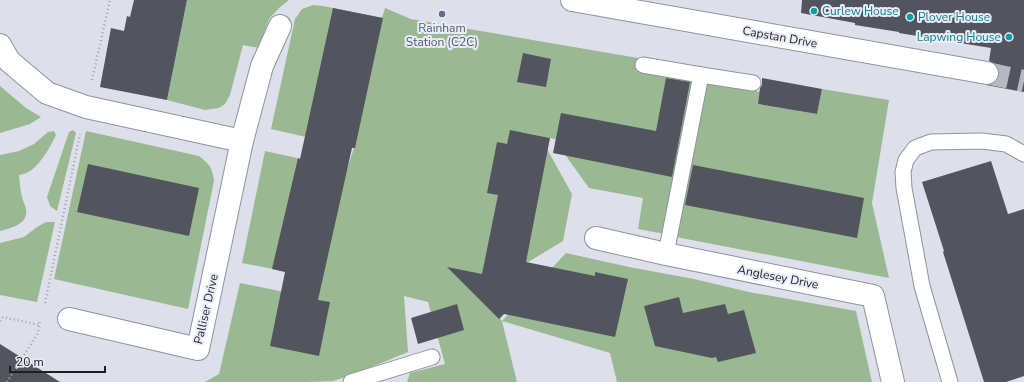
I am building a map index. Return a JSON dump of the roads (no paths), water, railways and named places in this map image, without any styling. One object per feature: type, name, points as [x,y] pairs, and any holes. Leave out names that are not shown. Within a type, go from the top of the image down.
[{"type":"street","name":"Capstan Drive","points":[[572,0],[987,73]]},
{"type":"street","name":"Palliser Drive","points":[[69,319],[198,349],[242,141],[262,66],[280,26]]},
{"type":"street","points":[[0,45],[9,61],[48,93],[86,107],[242,141]]},
{"type":"street","name":"Anglesey Drive","points":[[596,238],[666,254],[873,296],[894,382]]},
{"type":"lane","points":[[643,65],[753,83]]},
{"type":"lane","points":[[666,254],[701,75]]},
{"type":"lane","points":[[950,382],[922,286],[904,188],[903,172],[906,160],[915,148],[931,142],[982,141],[1006,144],[1024,154]]},
{"type":"lane","points":[[351,382],[432,357]]},
{"type":"tunnel","points":[[987,73],[1024,81]]},
{"type":"place","name":"Curlew House","points":[[814,11]]},
{"type":"place","name":"Rainham Station (C2C)","points":[[442,14]]},
{"type":"place","name":"Plover House","points":[[910,17]]},
{"type":"place","name":"Lapwing House","points":[[1009,37]]}]
